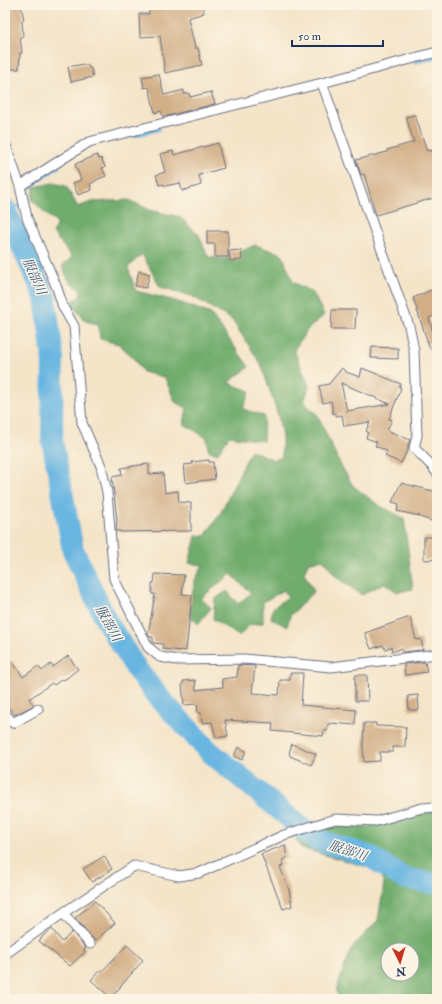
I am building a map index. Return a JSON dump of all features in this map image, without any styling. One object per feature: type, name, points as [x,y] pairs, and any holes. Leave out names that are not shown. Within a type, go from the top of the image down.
[{"type":"street","points":[[20,186],[89,142],[322,83],[437,52]]},
{"type":"street","points":[[322,83],[409,326],[414,350],[417,436],[414,448],[437,473]]},
{"type":"street","points":[[5,143],[20,186],[27,218],[57,288],[63,307],[74,326],[82,423],[101,466],[107,492],[114,579],[148,646],[160,657],[177,660],[244,658],[331,667],[437,654]]},
{"type":"street","points":[[5,714],[13,724],[38,709]]},
{"type":"street","points":[[5,954],[134,866],[179,876],[199,873],[284,835],[325,822],[336,819],[377,821],[422,808],[437,807]]},
{"type":"street","points":[[63,913],[90,944]]},
{"type":"green space","points":[[53,183],[66,186],[78,207],[92,202],[129,200],[150,210],[180,217],[199,235],[208,257],[225,259],[255,245],[282,254],[293,282],[313,293],[324,315],[307,330],[294,350],[309,386],[304,403],[317,414],[339,462],[353,486],[380,506],[404,518],[413,589],[397,592],[384,583],[362,595],[336,577],[323,559],[308,563],[304,573],[314,591],[290,616],[287,627],[271,618],[273,608],[288,597],[284,590],[263,602],[263,623],[249,625],[239,636],[213,619],[215,599],[227,591],[238,604],[251,593],[231,574],[201,598],[211,608],[198,624],[190,616],[194,582],[203,565],[189,563],[196,536],[205,536],[221,512],[251,450],[274,460],[282,457],[282,437],[278,415],[261,364],[232,320],[192,296],[160,287],[142,254],[128,268],[136,291],[176,301],[211,314],[249,367],[228,383],[250,391],[243,409],[264,416],[263,441],[229,436],[217,454],[208,450],[207,438],[184,424],[187,408],[175,402],[165,378],[143,372],[133,357],[119,344],[100,339],[98,324],[85,321],[70,302],[80,297],[81,290],[70,283],[62,266],[72,257],[53,233],[57,223],[32,200],[34,187]]},
{"type":"green space","points":[[437,811],[437,999],[340,999],[336,991],[351,949],[378,920],[384,884],[378,870],[301,848],[296,839],[328,827],[364,827],[400,822],[415,813]]},
{"type":"building","points":[[5,5],[21,5],[24,20],[22,21],[23,37],[20,37],[22,53],[20,53],[19,69],[5,69]]},
{"type":"building","points":[[170,5],[202,5],[204,13],[188,18],[195,48],[198,48],[202,65],[165,73],[160,36],[140,37],[139,14],[149,14],[149,8]]},
{"type":"building","points":[[84,64],[91,68],[93,77],[71,82],[68,67]]},
{"type":"building","points":[[159,74],[164,95],[184,90],[184,94],[189,93],[190,97],[211,92],[215,104],[163,117],[161,111],[155,113],[149,87],[144,88],[142,77]]},
{"type":"building","points":[[415,115],[427,151],[431,150],[437,170],[437,197],[376,215],[364,174],[361,175],[356,160],[387,152],[387,150],[414,142],[406,117]]},
{"type":"building","points":[[218,143],[224,168],[199,175],[201,185],[182,191],[180,183],[165,186],[164,184],[159,185],[156,175],[165,172],[160,154],[173,151],[174,155]]},
{"type":"building","points":[[97,155],[99,159],[101,158],[105,167],[102,168],[106,176],[90,184],[92,190],[78,195],[73,183],[81,180],[75,164]]},
{"type":"building","points":[[207,231],[228,231],[228,257],[215,257],[215,244],[207,244]]},
{"type":"building","points":[[241,250],[242,260],[230,261],[229,251]]},
{"type":"building","points":[[139,271],[150,274],[146,288],[135,286]]},
{"type":"building","points":[[431,290],[432,293],[437,291],[437,315],[429,318],[437,347],[430,349],[413,298]]},
{"type":"building","points":[[332,310],[356,310],[355,329],[331,329]]},
{"type":"building","points":[[372,347],[398,348],[398,359],[371,358]]},
{"type":"building","points":[[342,368],[346,372],[360,377],[362,368],[401,384],[399,387],[401,388],[389,419],[392,420],[387,430],[410,440],[408,449],[401,463],[385,456],[387,451],[375,446],[377,442],[366,438],[368,432],[366,431],[370,422],[344,426],[342,415],[336,416],[335,413],[333,414],[331,401],[323,403],[319,386],[329,384]],"holes":[[[341,383],[390,404],[347,411]]]},
{"type":"building","points":[[209,460],[209,462],[213,462],[215,479],[186,483],[184,465],[193,464],[192,462]]},
{"type":"building","points":[[147,464],[149,465],[149,474],[163,473],[165,493],[178,491],[179,502],[191,503],[191,531],[116,531],[117,519],[112,477],[122,475],[121,468]]},
{"type":"building","points":[[401,483],[437,492],[437,523],[420,516],[397,511],[399,504],[392,502]]},
{"type":"building","points":[[424,537],[437,537],[437,559],[424,560]]},
{"type":"building","points":[[155,574],[184,575],[182,594],[192,595],[186,651],[163,649],[163,644],[153,643],[153,637],[148,635],[155,594],[152,594],[152,583],[154,583]]},
{"type":"building","points":[[410,617],[416,640],[421,639],[423,650],[402,652],[402,648],[392,652],[391,647],[385,649],[383,645],[371,649],[365,633]]},
{"type":"building","points":[[68,656],[78,669],[67,678],[62,679],[54,685],[52,683],[29,699],[34,705],[15,715],[6,704],[9,702],[5,697],[5,666],[12,661],[23,677],[38,666],[42,671],[51,664],[53,667]]},
{"type":"building","points":[[425,662],[427,672],[405,675],[404,664]]},
{"type":"building","points":[[238,665],[255,666],[252,693],[279,695],[280,680],[290,680],[290,673],[303,673],[301,705],[356,710],[355,725],[328,724],[327,731],[324,731],[323,736],[272,731],[273,723],[225,720],[228,736],[216,738],[212,722],[202,723],[201,713],[198,713],[197,704],[184,705],[182,684],[183,681],[195,680],[196,690],[223,687],[222,679],[237,677]]},
{"type":"building","points":[[356,675],[367,675],[368,701],[355,701]]},
{"type":"building","points":[[418,695],[419,710],[409,710],[408,696]]},
{"type":"building","points":[[364,723],[376,723],[376,726],[406,727],[405,747],[393,747],[393,752],[380,752],[380,761],[364,762]]},
{"type":"building","points":[[292,744],[316,754],[311,765],[290,756],[289,753]]},
{"type":"building","points":[[238,747],[246,751],[242,760],[234,756]]},
{"type":"building","points":[[285,845],[287,858],[282,860],[284,865],[280,867],[289,890],[292,906],[283,909],[261,854]]},
{"type":"building","points":[[104,856],[112,869],[92,882],[83,869]]},
{"type":"building","points":[[95,901],[115,923],[95,941],[75,918]]},
{"type":"building","points":[[52,929],[62,942],[72,932],[86,948],[84,950],[85,952],[70,966],[39,941]]},
{"type":"building","points":[[127,945],[143,960],[111,998],[91,980],[100,970],[102,971]]},
{"type":"waterway","points":[[415,62],[437,57]]},
{"type":"waterway","points":[[132,136],[159,129]]},
{"type":"waterway","points":[[27,201],[27,189],[59,166]]},
{"type":"waterway","points":[[6,210],[23,205]]},
{"type":"waterway","name":"服部川","points":[[5,209],[45,297],[53,357],[52,439],[73,550],[106,620],[137,670],[162,701],[210,752],[315,839],[369,856],[403,878],[437,884]]}]
